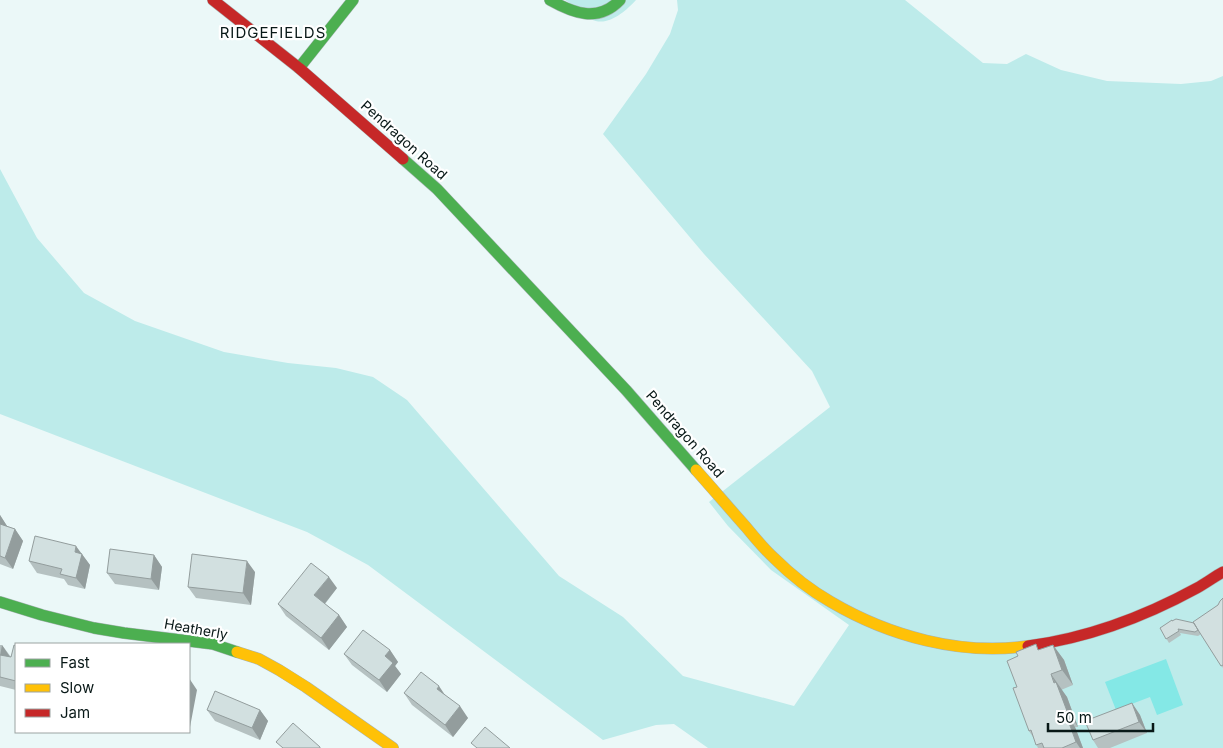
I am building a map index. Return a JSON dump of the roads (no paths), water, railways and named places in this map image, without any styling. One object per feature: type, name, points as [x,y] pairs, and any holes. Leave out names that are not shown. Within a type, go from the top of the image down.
[{"type":"street","name":"Pendragon Road","points":[[214,0],[299,68],[437,189],[626,390],[772,557],[800,581],[837,606],[894,630],[931,642],[962,647],[996,649],[1059,641],[1118,625],[1195,590],[1223,572]]},
{"type":"street","points":[[299,68],[353,0]]},
{"type":"street","points":[[550,0],[571,11],[588,15],[614,6],[620,0]]},
{"type":"street","name":"Heatherly","points":[[0,602],[94,628],[213,644],[259,659],[306,687],[390,747]]},
{"type":"water","points":[[1166,659],[1183,705],[1157,715],[1150,697],[1116,710],[1105,682]]},
{"type":"district","name":"RIDGEFIELDS","points":[[273,33]]}]
